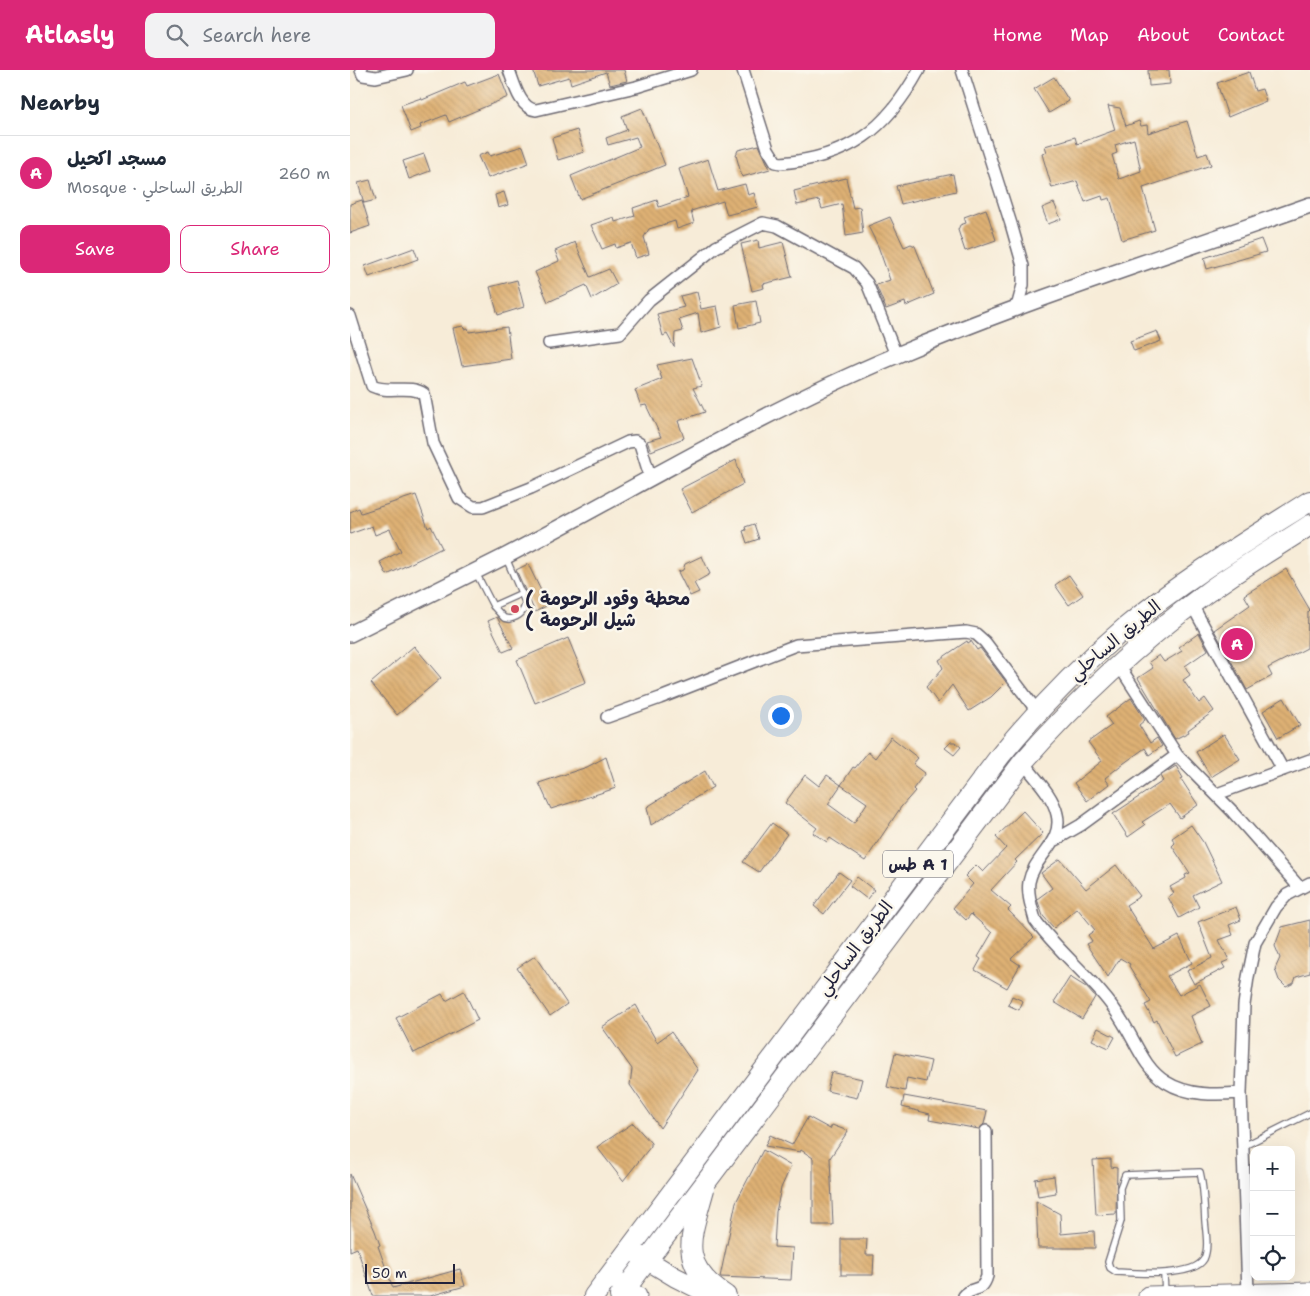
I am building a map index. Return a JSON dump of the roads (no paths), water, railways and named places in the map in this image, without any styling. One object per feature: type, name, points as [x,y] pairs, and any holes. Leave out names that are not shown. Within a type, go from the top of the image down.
[{"type":"highway","name":"الطريق الساحلي","points":[[628,1293],[638,1255],[994,763],[1037,711],[1081,666],[1126,627],[1195,575],[1310,501]]},
{"type":"highway","name":"الطريق الساحلي","points":[[594,1296],[610,1274],[638,1255],[706,1179],[1023,762],[1079,701],[1118,664],[1192,604],[1310,525]]},
{"type":"highway","points":[[706,1179],[690,1238],[690,1253],[695,1266],[703,1276],[726,1296]]},
{"type":"main road","points":[[638,1255],[683,1282],[713,1296]]},
{"type":"main road","points":[[610,1274],[628,1293]]},
{"type":"main road","points":[[1148,1296],[1310,1292]]},
{"type":"street","points":[[361,70],[364,75],[370,78],[408,70]]},
{"type":"street","points":[[509,70],[523,103],[531,110],[536,110],[636,87],[691,70]]},
{"type":"street","points":[[744,70],[768,149],[776,162],[781,164],[848,148],[864,138],[903,100],[918,70]]},
{"type":"street","points":[[962,70],[1011,224],[1022,266],[1023,285],[1017,307]]},
{"type":"street","points":[[350,634],[505,556],[650,476],[802,398],[896,355],[1017,307],[1310,205]]},
{"type":"street","points":[[549,343],[620,333],[649,300],[716,247],[763,223],[778,226],[854,268],[867,283],[896,355]]},
{"type":"street","points":[[350,316],[372,386],[381,390],[416,390],[424,394],[433,443],[459,498],[473,508],[484,507],[531,488],[628,442],[635,441],[640,444],[650,476]]},
{"type":"street","points":[[1192,604],[1283,770]]},
{"type":"street","points":[[607,716],[660,698],[796,645],[966,632],[976,634],[985,642],[1037,711]]},
{"type":"street","points":[[1118,664],[1177,755],[1305,885],[1287,895],[1276,907],[1255,943],[1244,1005],[1241,1093],[1248,1293]]},
{"type":"street","points":[[1055,840],[1081,825],[1177,755]]},
{"type":"street","points":[[1216,794],[1310,760]]},
{"type":"street","points":[[1023,762],[1051,800],[1057,813],[1058,829],[1055,840],[1035,866],[1029,883],[1030,903],[1035,920],[1045,934],[1084,972],[1112,1005],[1153,1073],[1168,1083],[1186,1091],[1215,1095],[1241,1093]]},
{"type":"street","points":[[964,1296],[985,1284],[987,1276],[986,1131]]},
{"type":"lane","points":[[474,570],[493,606],[504,618],[517,617],[525,608],[522,593],[505,556]]},
{"type":"lane","points":[[493,606],[522,593]]},
{"type":"lane","points":[[1244,1146],[1310,1113]]},
{"type":"lane","points":[[1200,1172],[1204,1186],[1207,1248],[1204,1258],[1199,1265],[1164,1275],[1116,1272],[1110,1268],[1108,1262],[1121,1221],[1120,1188],[1125,1175],[1200,1172]]},
{"type":"lane","points":[[1164,1275],[1165,1295]]},
{"type":"place","name":"( محطة وقود الرحومة ( شيل الرحومة","points":[[515,609]]},
{"type":"place","name":"مسجد اكحيل","points":[[1237,644]]}]
